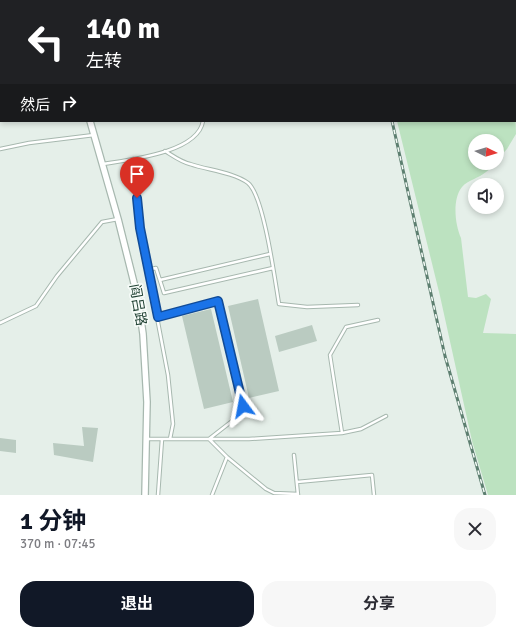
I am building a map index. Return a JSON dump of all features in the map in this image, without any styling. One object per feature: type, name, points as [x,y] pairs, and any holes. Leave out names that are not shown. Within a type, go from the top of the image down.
[{"type":"street","name":"阎吕路","points":[[90,122],[118,219],[138,300],[142,327],[148,439],[145,495]]},
{"type":"lane","points":[[102,164],[133,159],[176,148],[202,128],[202,122]]},
{"type":"lane","points":[[0,150],[29,143],[95,135]]},
{"type":"lane","points":[[165,151],[188,164],[224,173],[248,184],[258,199],[279,304],[307,307],[358,305]]},
{"type":"lane","points":[[133,159],[140,228],[168,375],[173,424],[170,439]]},
{"type":"lane","points":[[0,323],[36,306],[57,276],[102,222],[118,219]]},
{"type":"lane","points":[[160,280],[270,254]]},
{"type":"lane","points":[[147,270],[156,268],[164,293],[273,268]]},
{"type":"lane","points":[[158,317],[218,301],[243,406],[236,418],[209,439]]},
{"type":"lane","points":[[342,433],[330,355],[346,327],[378,320]]},
{"type":"lane","points":[[148,439],[249,439],[342,433],[360,429],[386,416]]},
{"type":"lane","points":[[158,495],[162,439]]},
{"type":"lane","points":[[209,439],[226,457],[274,493],[298,494],[294,455]]},
{"type":"lane","points":[[212,495],[226,457]]},
{"type":"lane","points":[[297,482],[372,475],[374,495]]},
{"type":"green space","points":[[397,122],[516,122],[516,134],[504,152],[504,134],[468,134],[468,170],[488,170],[476,178],[468,178],[468,182],[462,187],[457,198],[456,219],[461,238],[468,297],[476,298],[486,294],[491,299],[483,333],[516,334],[516,495],[488,495],[472,441],[440,296]]},
{"type":"building","points":[[258,299],[279,391],[249,398],[228,306]]},
{"type":"building","points":[[211,309],[233,402],[204,409],[182,316]]},
{"type":"building","points":[[312,325],[317,341],[279,352],[275,336]]},
{"type":"building","points":[[82,427],[98,428],[93,462],[54,455],[53,443],[84,446]]},
{"type":"building","points":[[0,438],[16,440],[16,453],[0,451]]},
{"type":"railway","points":[[392,122],[445,356],[485,495]]},
{"type":"route","points":[[137,198],[147,270],[158,317],[218,301],[243,406]]}]
